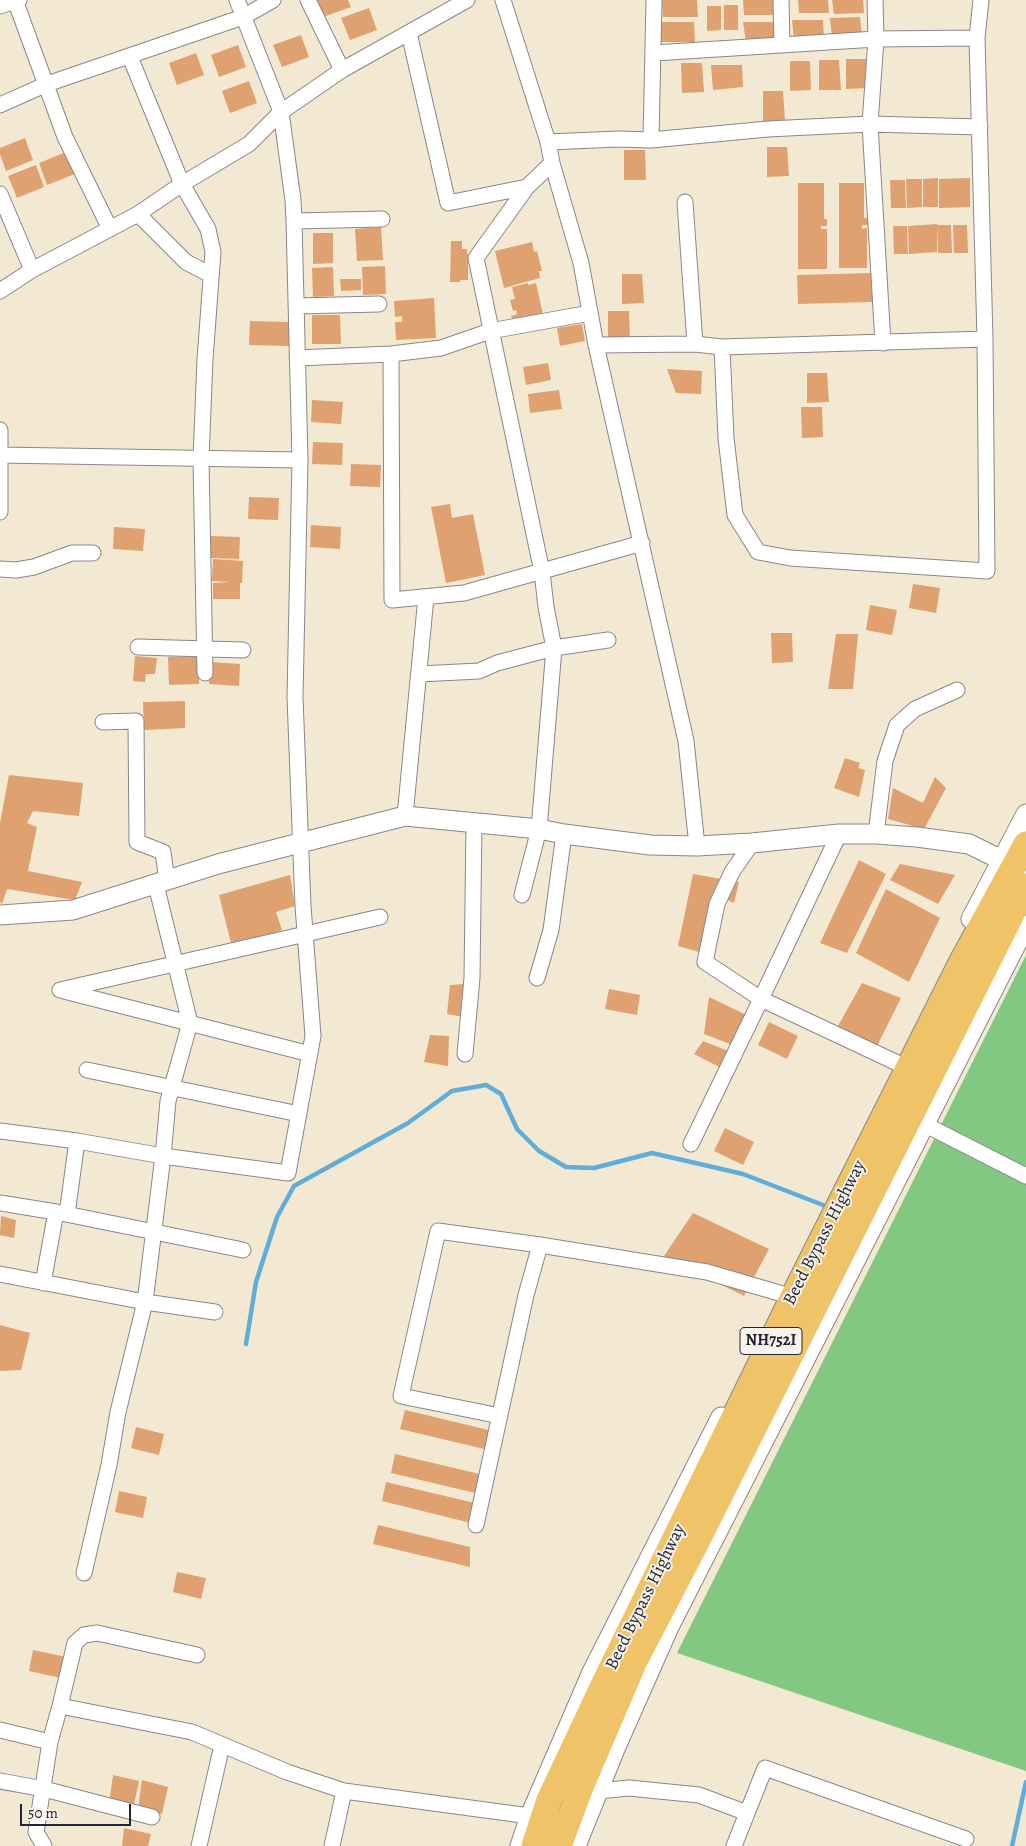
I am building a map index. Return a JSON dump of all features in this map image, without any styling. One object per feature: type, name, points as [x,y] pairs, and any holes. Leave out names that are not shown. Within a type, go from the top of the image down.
[{"type":"highway","name":"Beed Bypass Highway","points":[[534,1846],[549,1800],[604,1683],[728,1456],[807,1338],[917,1120],[1017,871],[1026,844]]},
{"type":"highway","name":"Beed Bypass Highway","points":[[559,1846],[581,1787],[634,1663],[728,1456],[788,1296],[903,1066],[961,963],[1017,871]]},
{"type":"street","points":[[0,6],[17,0],[65,137],[110,229]]},
{"type":"street","points":[[0,1131],[77,1140],[164,1156],[288,1173],[313,1036],[299,842],[295,697],[300,460],[294,221],[281,112],[236,0]]},
{"type":"street","points":[[0,105],[47,84],[243,17],[273,0]]},
{"type":"street","points":[[308,0],[342,70]]},
{"type":"street","points":[[0,291],[32,270],[138,214],[182,184],[249,144],[281,112],[342,70],[467,0]]},
{"type":"street","points":[[503,0],[548,142],[552,163],[581,263],[596,345],[686,741],[697,846]]},
{"type":"street","points":[[651,140],[654,0]]},
{"type":"street","points":[[781,0],[782,45]]},
{"type":"street","points":[[875,0],[876,39],[870,124],[883,343]]},
{"type":"street","points":[[722,347],[726,438],[735,515],[758,552],[790,558],[987,571],[985,339],[978,38],[980,0]]},
{"type":"street","points":[[409,33],[448,203],[527,187]]},
{"type":"street","points":[[654,53],[876,39],[978,38]]},
{"type":"street","points":[[130,57],[182,184],[208,229],[213,252],[205,359],[201,459],[205,672]]},
{"type":"street","points":[[548,142],[618,139],[651,140],[768,129],[870,124],[980,127]]},
{"type":"street","points":[[522,895],[539,829],[554,648],[546,607],[542,572],[476,258],[527,187],[552,163]]},
{"type":"street","points":[[0,194],[32,270]]},
{"type":"street","points":[[685,202],[695,344]]},
{"type":"street","points":[[138,214],[186,262],[211,275]]},
{"type":"street","points":[[294,221],[382,219]]},
{"type":"street","points":[[296,306],[379,304]]},
{"type":"street","points":[[297,358],[391,354],[441,348],[490,331],[590,313]]},
{"type":"street","points":[[596,345],[695,344],[722,347],[985,339]]},
{"type":"street","points":[[391,354],[392,600],[464,593],[642,543]]},
{"type":"street","points":[[0,430],[0,512]]},
{"type":"street","points":[[1,455],[300,460]]},
{"type":"street","points":[[0,569],[16,570],[34,567],[72,553],[93,553]]},
{"type":"street","points":[[405,816],[426,597]]},
{"type":"street","points":[[419,674],[479,671],[497,663],[554,648],[608,640]]},
{"type":"street","points":[[138,648],[243,650]]},
{"type":"street","points":[[876,834],[885,761],[897,725],[915,710],[957,690]]},
{"type":"street","points":[[84,1574],[109,1465],[118,1412],[145,1302],[164,1156],[168,1101],[190,1023],[174,965],[161,883],[163,852],[137,842],[136,721],[103,722]]},
{"type":"street","points":[[0,915],[73,910],[218,864],[405,816],[539,829],[650,845],[697,846],[752,843],[840,834],[876,834],[969,844],[1017,871],[1026,814]]},
{"type":"street","points":[[465,1054],[472,978],[474,823]]},
{"type":"street","points":[[537,978],[551,930],[564,834]]},
{"type":"street","points":[[691,1144],[840,834]]},
{"type":"street","points":[[752,843],[732,872],[717,904],[704,962],[761,999],[903,1066]]},
{"type":"street","points":[[310,1054],[60,990],[380,917]]},
{"type":"street","points":[[1026,925],[917,1120],[1026,1176]]},
{"type":"street","points":[[87,1070],[299,1114]]},
{"type":"street","points":[[43,1282],[77,1140]]},
{"type":"street","points":[[0,1203],[61,1213],[244,1250]]},
{"type":"street","points":[[500,1416],[401,1396],[438,1231],[540,1245],[706,1272],[788,1296]]},
{"type":"street","points":[[476,1525],[526,1295],[540,1245]]},
{"type":"street","points":[[0,1274],[145,1302],[215,1312]]},
{"type":"street","points":[[576,1846],[635,1700],[669,1627],[728,1456]]},
{"type":"street","points":[[520,1846],[530,1816],[592,1672],[728,1456]]},
{"type":"street","points":[[44,1846],[36,1832],[50,1742],[75,1644],[84,1635],[97,1633],[197,1655]]},
{"type":"street","points":[[60,1706],[192,1732],[287,1772],[344,1791],[530,1816]]},
{"type":"street","points":[[0,1730],[50,1742]]},
{"type":"street","points":[[200,1846],[222,1745]]},
{"type":"street","points":[[734,1846],[765,1768],[966,1839]]},
{"type":"street","points":[[0,1781],[44,1789],[152,1817]]},
{"type":"street","points":[[598,1791],[629,1788],[699,1795],[747,1813]]},
{"type":"street","points":[[332,1846],[344,1791]]},
{"type":"green space","points":[[1026,955],[1026,1771],[677,1653]]},
{"type":"building","points":[[317,0],[348,0],[351,7],[323,17]]},
{"type":"building","points":[[662,0],[697,0],[698,17],[663,17]]},
{"type":"building","points":[[743,0],[777,0],[778,15],[744,15]]},
{"type":"building","points":[[798,0],[828,0],[829,13],[799,13]]},
{"type":"building","points":[[832,0],[863,0],[864,13],[834,14]]},
{"type":"building","points":[[724,5],[738,5],[738,30],[724,30]]},
{"type":"building","points":[[707,6],[721,6],[721,30],[707,31]]},
{"type":"building","points":[[369,8],[377,30],[350,40],[341,18]]},
{"type":"building","points":[[860,17],[862,37],[832,37],[830,18]]},
{"type":"building","points":[[792,20],[823,20],[824,40],[794,40]]},
{"type":"building","points":[[660,22],[694,22],[695,42],[661,42]]},
{"type":"building","points":[[743,22],[774,22],[776,41],[746,42]]},
{"type":"building","points":[[301,35],[309,57],[282,67],[273,45]]},
{"type":"building","points":[[238,45],[246,67],[219,77],[211,55]]},
{"type":"building","points":[[196,53],[204,75],[177,85],[169,63]]},
{"type":"building","points":[[846,59],[866,59],[868,88],[846,89]]},
{"type":"building","points":[[819,60],[839,60],[841,90],[819,90]]},
{"type":"building","points":[[790,61],[810,61],[811,90],[790,91]]},
{"type":"building","points":[[681,63],[702,63],[704,92],[682,93]]},
{"type":"building","points":[[711,65],[742,65],[743,87],[713,90]]},
{"type":"building","points":[[249,81],[257,103],[230,113],[222,91]]},
{"type":"building","points":[[763,91],[783,91],[785,121],[763,122]]},
{"type":"building","points":[[25,138],[33,160],[6,171],[0,154],[0,148]]},
{"type":"building","points":[[767,147],[787,147],[789,176],[767,177]]},
{"type":"building","points":[[624,150],[645,150],[646,180],[624,180]]},
{"type":"building","points":[[66,152],[75,174],[47,185],[39,163]]},
{"type":"building","points":[[36,165],[44,187],[17,198],[8,176]]},
{"type":"building","points":[[938,178],[938,207],[923,207],[923,179]]},
{"type":"building","points":[[970,178],[970,207],[939,208],[939,179]]},
{"type":"building","points":[[906,179],[922,179],[922,207],[907,208]]},
{"type":"building","points":[[890,180],[905,180],[906,208],[891,208]]},
{"type":"building","points":[[798,183],[824,183],[824,219],[827,219],[827,226],[821,226],[821,229],[827,229],[827,269],[798,269]]},
{"type":"building","points":[[839,183],[864,183],[864,218],[868,218],[868,225],[862,225],[862,229],[867,228],[867,268],[839,268]]},
{"type":"building","points":[[937,224],[937,252],[909,254],[908,226]]},
{"type":"building","points":[[937,225],[951,225],[952,253],[938,253]]},
{"type":"building","points":[[953,225],[967,225],[968,253],[954,253]]},
{"type":"building","points":[[893,226],[907,226],[908,254],[894,254]]},
{"type":"building","points":[[381,227],[383,260],[357,261],[355,229]]},
{"type":"building","points":[[313,233],[333,233],[333,263],[313,264]]},
{"type":"building","points":[[451,241],[462,241],[462,249],[467,249],[467,254],[470,254],[468,280],[450,282]]},
{"type":"building","points":[[532,242],[534,252],[537,251],[542,271],[539,271],[540,278],[504,288],[495,251]]},
{"type":"building","points":[[385,266],[386,294],[363,295],[362,267]]},
{"type":"building","points":[[333,267],[334,296],[313,297],[312,268]]},
{"type":"building","points":[[872,273],[872,302],[798,304],[797,275]]},
{"type":"building","points":[[622,274],[642,274],[644,303],[622,304]]},
{"type":"building","points":[[340,279],[361,279],[361,290],[341,291]]},
{"type":"building","points":[[528,283],[528,285],[536,283],[544,319],[514,326],[511,316],[517,314],[516,310],[513,311],[510,300],[515,299],[512,287]]},
{"type":"building","points":[[434,298],[436,338],[396,340],[395,322],[402,322],[402,316],[395,317],[394,301]]},
{"type":"building","points":[[608,311],[629,311],[630,340],[608,341]]},
{"type":"building","points":[[312,315],[340,315],[341,344],[312,344]]},
{"type":"building","points":[[250,321],[290,322],[289,346],[249,345]]},
{"type":"building","points":[[582,324],[585,341],[560,346],[557,328]]},
{"type":"building","points":[[548,363],[551,380],[526,385],[523,367]]},
{"type":"building","points":[[667,369],[702,371],[701,394],[676,393]]},
{"type":"building","points":[[807,373],[827,373],[829,402],[807,403]]},
{"type":"building","points":[[559,390],[562,409],[530,413],[528,394]]},
{"type":"building","points":[[312,400],[343,402],[341,424],[311,422]]},
{"type":"building","points":[[801,407],[822,407],[823,437],[802,438]]},
{"type":"building","points":[[313,442],[343,443],[342,465],[312,464]]},
{"type":"building","points":[[351,464],[381,465],[380,487],[350,486]]},
{"type":"building","points":[[249,497],[279,498],[278,520],[248,519]]},
{"type":"building","points":[[450,504],[452,518],[473,514],[485,575],[446,583],[431,507]]},
{"type":"building","points":[[311,525],[341,527],[340,549],[310,547]]},
{"type":"building","points":[[114,527],[145,529],[143,551],[113,549]]},
{"type":"building","points":[[210,536],[240,537],[239,559],[209,558]]},
{"type":"building","points":[[213,559],[243,561],[240,599],[213,599],[213,583],[231,582],[212,581]]},
{"type":"building","points":[[913,584],[940,588],[936,613],[909,608]]},
{"type":"building","points":[[870,605],[897,610],[892,635],[866,630]]},
{"type":"building","points":[[771,633],[792,633],[793,662],[772,663]]},
{"type":"building","points":[[836,634],[858,634],[853,689],[828,689]]},
{"type":"building","points":[[135,656],[157,658],[155,674],[146,674],[145,682],[133,681]]},
{"type":"building","points":[[199,656],[199,684],[169,685],[168,657]]},
{"type":"building","points":[[210,662],[240,664],[239,686],[209,684]]},
{"type":"building","points":[[185,701],[185,728],[144,730],[143,702]]},
{"type":"building","points":[[845,758],[860,763],[858,768],[865,770],[859,797],[834,788]]},
{"type":"building","points":[[9,775],[83,783],[79,816],[33,811],[27,823],[37,827],[28,871],[82,882],[75,900],[7,889],[2,904],[0,902],[0,823]]},
{"type":"building","points":[[935,777],[946,788],[924,829],[888,819],[893,788],[923,803]]},
{"type":"building","points":[[859,860],[886,874],[847,953],[820,943]]},
{"type":"building","points":[[900,864],[955,875],[938,904],[890,880]]},
{"type":"building","points":[[693,874],[739,882],[734,903],[725,899],[716,945],[699,952],[678,946]]},
{"type":"building","points":[[290,875],[295,906],[276,912],[282,930],[232,947],[219,895]]},
{"type":"building","points":[[886,889],[940,918],[909,982],[856,953]]},
{"type":"building","points":[[862,983],[901,998],[877,1046],[838,1026]]},
{"type":"building","points":[[465,984],[464,1017],[447,1014],[450,985]]},
{"type":"building","points":[[609,989],[640,995],[637,1015],[605,1009]]},
{"type":"building","points":[[709,997],[759,1021],[743,1049],[704,1034]]},
{"type":"building","points":[[769,1022],[798,1036],[787,1059],[758,1045]]},
{"type":"building","points":[[430,1035],[449,1036],[448,1066],[424,1062]]},
{"type":"building","points":[[703,1041],[741,1056],[733,1074],[694,1054]]},
{"type":"building","points":[[725,1128],[754,1142],[743,1165],[714,1151]]},
{"type":"building","points":[[693,1213],[769,1249],[744,1296],[664,1256]]},
{"type":"building","points":[[1,1216],[16,1220],[14,1238],[0,1235]]},
{"type":"building","points":[[0,1325],[30,1333],[21,1370],[0,1371]]},
{"type":"building","points":[[405,1410],[497,1432],[497,1452],[400,1429]]},
{"type":"building","points":[[136,1427],[164,1434],[159,1455],[131,1448]]},
{"type":"building","points":[[395,1454],[488,1476],[488,1496],[391,1473]]},
{"type":"building","points":[[386,1482],[479,1504],[479,1525],[382,1501]]},
{"type":"building","points":[[119,1491],[147,1497],[143,1518],[115,1512]]},
{"type":"building","points":[[378,1525],[470,1547],[470,1567],[373,1544]]},
{"type":"building","points":[[177,1572],[206,1578],[201,1599],[173,1592]]},
{"type":"building","points":[[33,1650],[66,1657],[61,1678],[29,1671]]},
{"type":"building","points":[[113,1775],[139,1781],[133,1809],[109,1804]]},
{"type":"building","points":[[142,1780],[168,1787],[162,1814],[138,1809]]},
{"type":"building","points":[[124,1828],[151,1834],[148,1846],[122,1846]]},
{"type":"waterway","points":[[246,1344],[256,1282],[277,1217],[294,1186],[408,1123],[452,1091],[486,1085],[501,1094],[517,1129],[539,1151],[566,1167],[594,1168],[652,1153],[743,1174],[823,1205]]},
{"type":"waterway","points":[[1012,1846],[1026,1782]]}]
